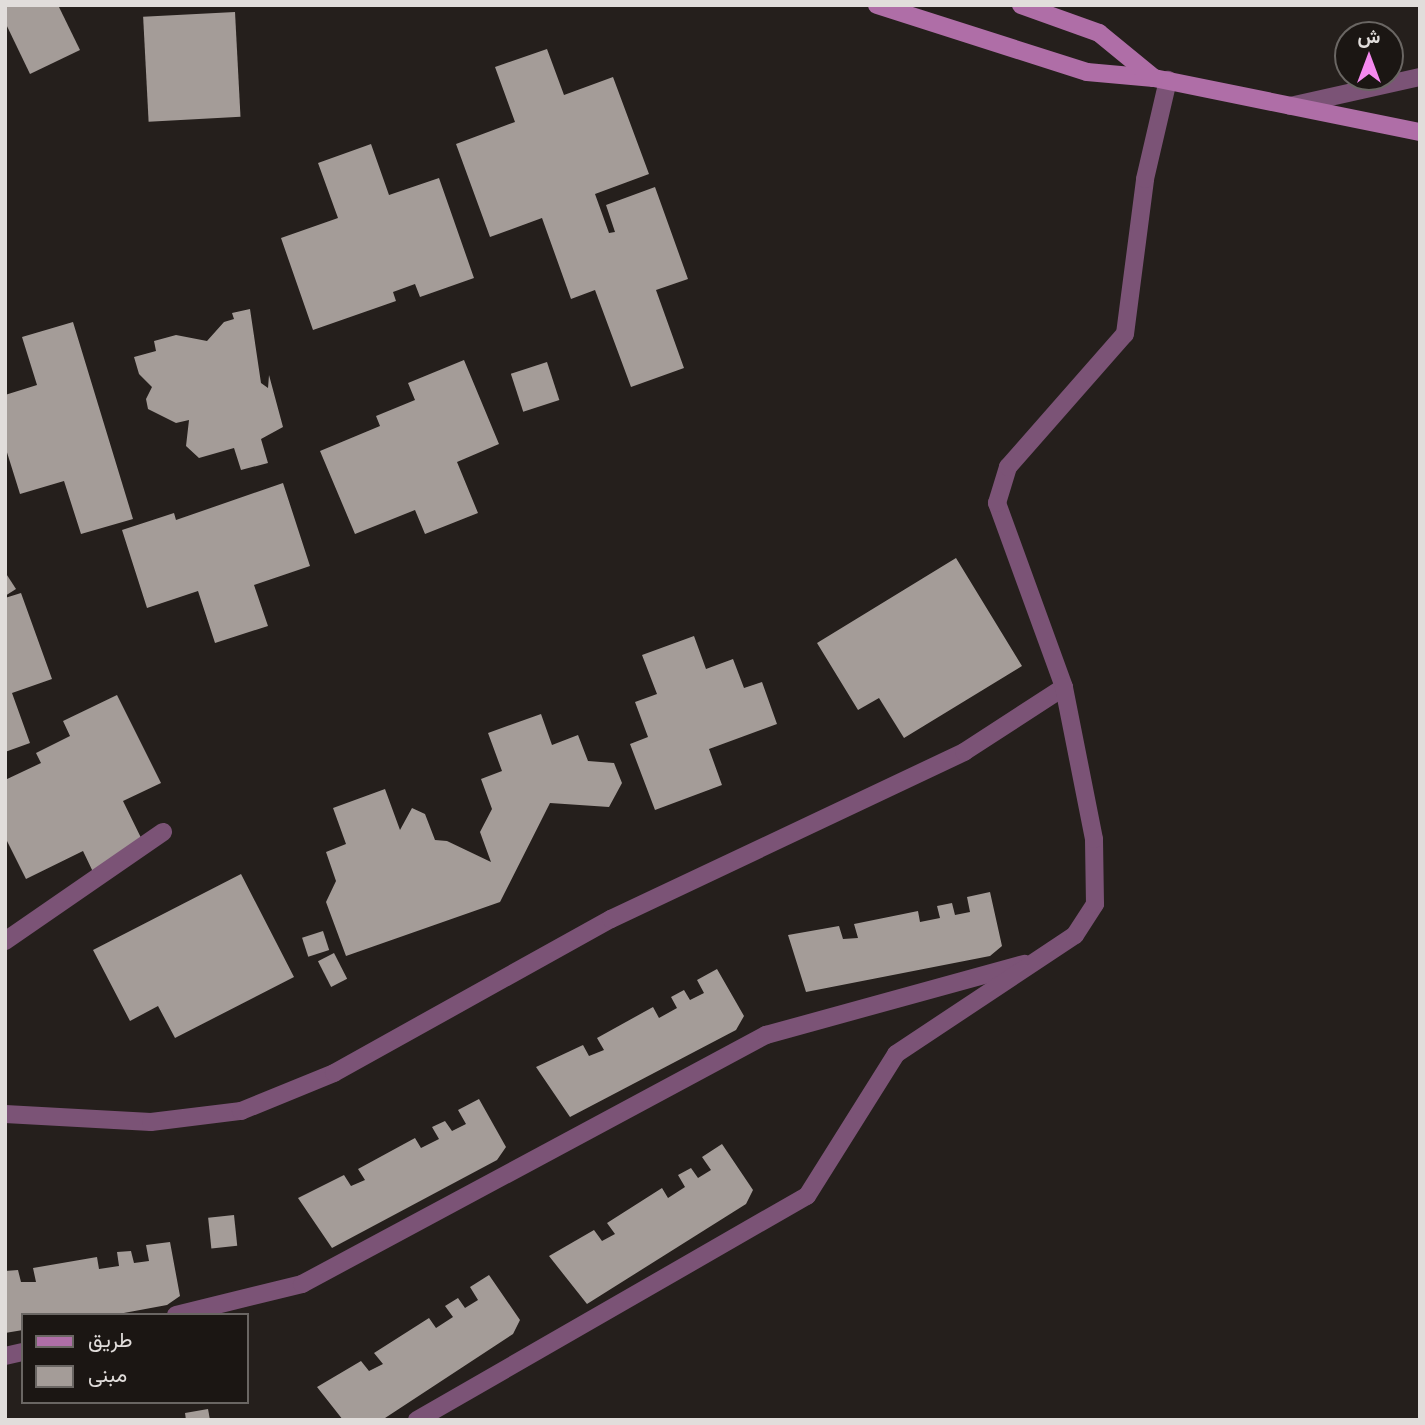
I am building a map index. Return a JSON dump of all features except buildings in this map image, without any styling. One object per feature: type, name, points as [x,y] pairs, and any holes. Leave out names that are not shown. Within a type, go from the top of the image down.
[{"type":"street","points":[[877,5],[1087,72],[1161,79],[1286,107],[1420,132]]},
{"type":"street","points":[[1021,5],[1099,33],[1161,79]]},
{"type":"street","points":[[1286,107],[1420,77]]},
{"type":"street","points":[[417,1420],[807,1196],[896,1054],[1075,935],[1095,904],[1094,839],[1064,687],[997,503],[1008,467],[1125,334],[1161,79]]},
{"type":"street","points":[[5,1114],[151,1122],[242,1111],[334,1073],[611,919],[964,752],[1064,687]]},
{"type":"street","points":[[5,941],[163,832]]},
{"type":"street","points":[[184,1313],[302,1284],[766,1035],[1042,958]]}]
